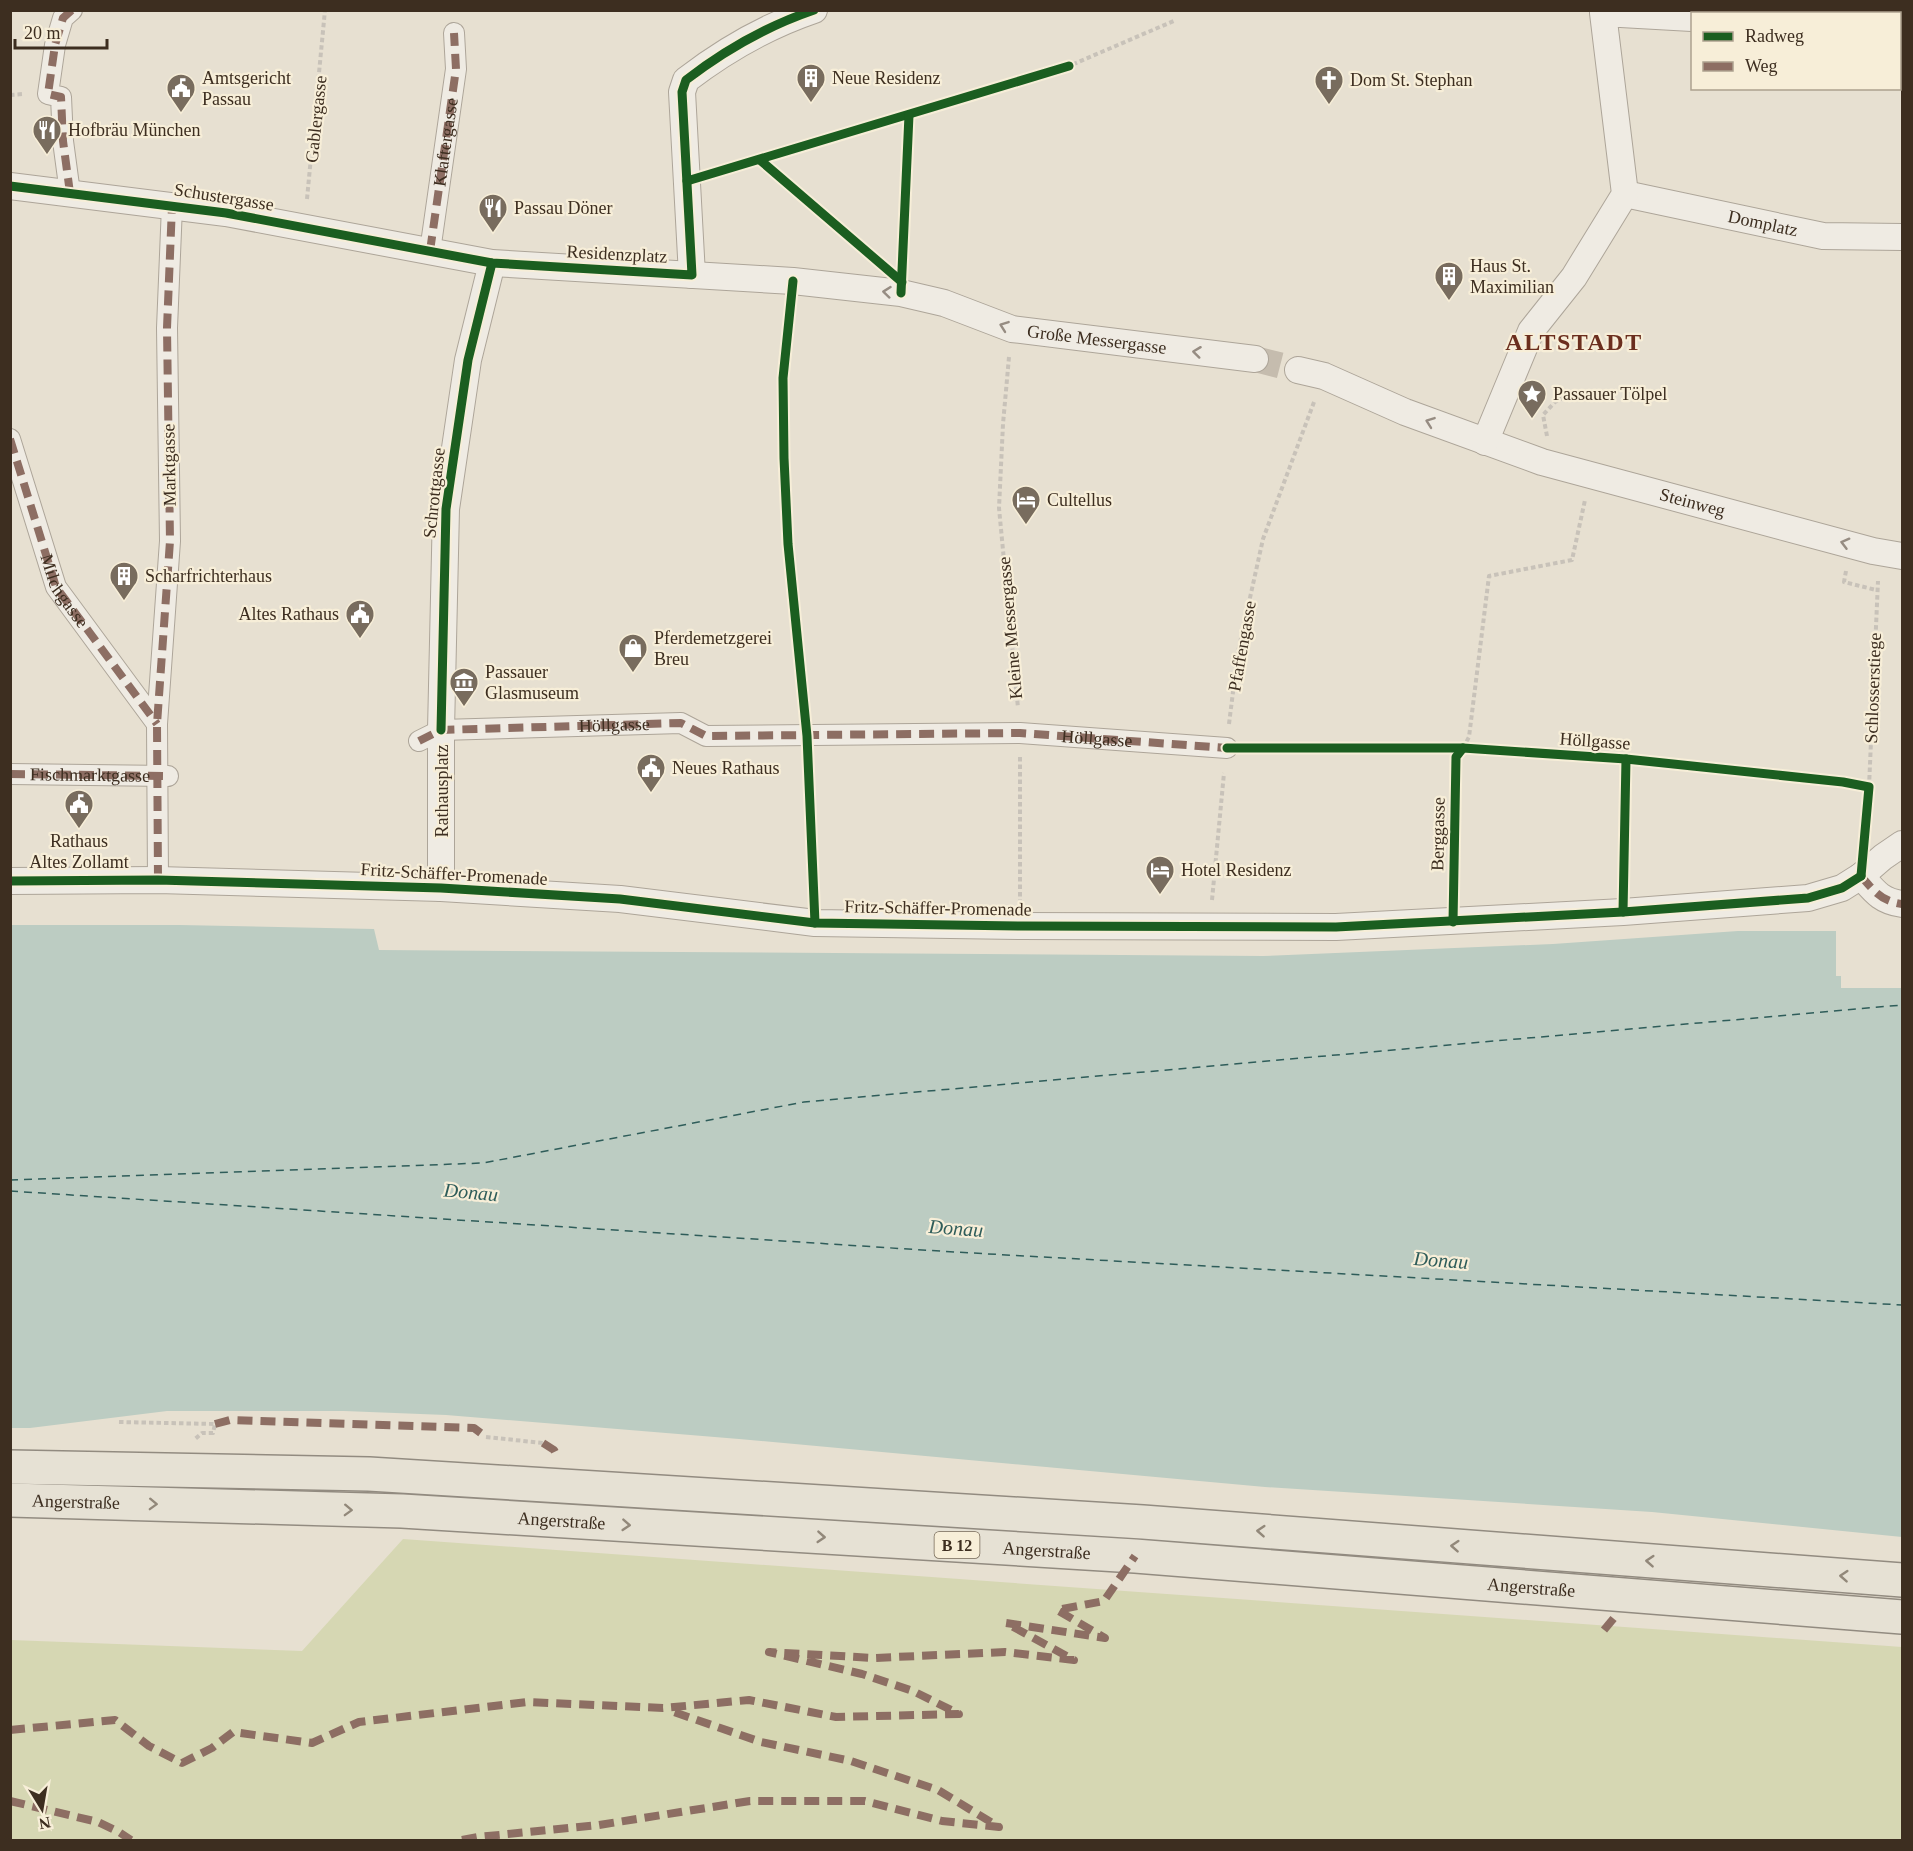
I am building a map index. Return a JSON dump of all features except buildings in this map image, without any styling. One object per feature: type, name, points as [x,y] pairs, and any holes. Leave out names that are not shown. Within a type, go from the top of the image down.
[{"type":"main road","name":"Angerstraße","points":[[10,1467],[369,1474],[1143,1522],[1902,1580]]},
{"type":"main road","name":"Angerstraße","points":[[10,1500],[402,1511],[1087,1553],[1902,1617]]},
{"type":"street","points":[[70,193],[63,141],[61,97],[48,94],[55,45],[63,18],[72,10]]},
{"type":"street","name":"Residenzplatz","points":[[692,275],[682,92],[686,80],[743,41],[779,22],[814,10]]},
{"type":"street","points":[[1485,442],[1532,331],[1574,277],[1625,194],[1604,13],[1691,18]]},
{"type":"street","name":"Klaftergasse","points":[[430,251],[456,69],[454,33]]},
{"type":"street","name":"Schustergasse","points":[[10,186],[172,206],[304,227],[430,251]]},
{"type":"street","name":"Domplatz","points":[[1625,194],[1823,236],[1902,237]]},
{"type":"street","name":"Marktgasse","points":[[157,724],[170,541],[167,328],[172,206]]},
{"type":"street","name":"Residenzplatz","points":[[430,251],[492,263],[901,288],[944,303]]},
{"type":"street","name":"Schrottgasse","points":[[430,735],[446,509],[468,360],[492,263]]},
{"type":"street","name":"Große Messergasse","points":[[944,303],[1012,329],[1255,359]]},
{"type":"street","points":[[1298,370],[1323,376]]},
{"type":"street","name":"Steinweg","points":[[1323,376],[1405,412],[1485,442],[1590,476],[1873,551],[1902,556]]},
{"type":"street","name":"Milchgasse","points":[[10,439],[56,587],[157,724]]},
{"type":"street","name":"Höllgasse","points":[[430,735],[681,723],[706,736],[1020,733],[1227,748]]},
{"type":"street","points":[[157,724],[163,776],[158,880]]},
{"type":"street","name":"Rathausplatz","points":[[430,735],[441,888]]},
{"type":"street","name":"Fischmarktgasse","points":[[10,774],[163,776]]},
{"type":"street","name":"Fritz-Schäffer-Promenade","points":[[10,881],[158,880],[441,888],[620,899],[814,923],[1336,927],[1454,922],[1808,898],[1842,888],[1902,844]]},
{"type":"street","points":[[1861,876],[1875,892],[1888,902],[1902,904]]},
{"type":"path","points":[[687,182],[1069,66],[1176,20]]},
{"type":"path","points":[[901,288],[909,115]]},
{"type":"path","points":[[760,159],[901,288]]},
{"type":"path","points":[[1548,438],[1543,415],[1555,402],[1570,394]]},
{"type":"path","points":[[1454,753],[1463,748],[1469,737],[1489,576],[1572,560],[1590,476]]},
{"type":"path","points":[[1847,566],[1844,582],[1876,590]]},
{"type":"path","points":[[1463,748],[1475,749]]},
{"type":"path","points":[[1865,786],[1868,798]]},
{"type":"path","points":[[119,1422],[215,1424],[213,1433],[202,1433]]},
{"type":"path","points":[[486,1437],[543,1443]]},
{"type":"green space","points":[[403,1539],[1902,1647],[1902,1840],[11,1840],[11,1640],[302,1651]]},
{"type":"water","name":"Donau","points":[[10,925],[180,925],[374,929],[379,950],[1263,956],[1553,944],[1738,931],[1902,931],[1902,1537],[1652,1512],[1265,1487],[446,1415],[344,1411],[167,1411],[30,1428],[11,1428]]},
{"type":"pier","points":[[1836,931],[1902,931],[1902,988],[1841,988],[1841,976],[1836,976]]},
{"type":"ferry route","points":[[10,1180],[483,1163],[804,1102],[1902,1005]]},
{"type":"ferry route","points":[[10,1191],[954,1252],[1902,1305]]},
{"type":"tunnel","points":[[1255,359],[1298,370]]},
{"type":"marked path","points":[[70,193],[63,141],[61,97],[48,94],[55,45],[63,18],[72,10]]},
{"type":"marked path","points":[[430,251],[456,69],[454,33]]},
{"type":"marked path","points":[[158,880],[157,724],[170,541],[167,328],[172,206]]},
{"type":"marked path","points":[[10,439],[56,587],[157,724]]},
{"type":"marked path","points":[[419,741],[441,730],[681,723],[706,736],[1020,733],[1227,748]]},
{"type":"marked path","points":[[10,774],[168,776]]},
{"type":"marked path","points":[[1861,876],[1883,898],[1902,904]]},
{"type":"marked path","points":[[215,1424],[230,1420],[474,1428],[486,1437]]},
{"type":"marked path","points":[[543,1443],[554,1450],[557,1456]]},
{"type":"marked path","points":[[10,1730],[115,1720],[149,1746],[182,1763],[212,1748],[233,1732],[312,1743],[359,1722],[528,1702],[663,1708],[749,1700],[836,1717],[959,1714],[913,1691],[862,1674],[769,1652],[874,1658],[1005,1652],[1074,1660],[1006,1623],[1105,1638],[1057,1610],[1104,1601],[1135,1556]]},
{"type":"marked path","points":[[1604,1630],[1618,1613]]},
{"type":"marked path","points":[[462,1840],[599,1825],[750,1801],[865,1801],[942,1821],[999,1827],[938,1790],[851,1761],[761,1742],[668,1710]]},
{"type":"marked path","points":[[10,1801],[98,1822],[131,1840]]},
{"type":"cycle path","points":[[10,186],[226,213],[492,263],[692,275],[682,92],[686,80],[747,40],[780,23],[814,10]]},
{"type":"cycle path","points":[[687,181],[1069,66]]},
{"type":"cycle path","points":[[901,293],[909,115]]},
{"type":"cycle path","points":[[760,160],[902,282]]},
{"type":"cycle path","points":[[441,730],[446,509],[468,360],[492,263]]},
{"type":"cycle path","points":[[793,281],[783,378],[784,458],[788,544],[807,736],[815,923]]},
{"type":"cycle path","points":[[1227,748],[1463,748],[1626,759],[1843,782],[1869,787],[1861,876]]},
{"type":"cycle path","name":"Berggasse","points":[[1453,922],[1456,757],[1463,748]]},
{"type":"cycle path","points":[[1623,912],[1626,759]]},
{"type":"cycle path","points":[[10,881],[158,880],[441,888],[620,899],[815,923],[1336,927],[1623,912],[1808,898],[1842,888],[1861,876]]},
{"type":"place","name":"Neue Residenz","points":[[811,104]]},
{"type":"place","name":"Dom St. Stephan","points":[[1329,106]]},
{"type":"place","name":"Amtsgericht Passau","points":[[181,114]]},
{"type":"place","name":"Hofbräu München","points":[[47,156]]},
{"type":"place","name":"Passau Döner","points":[[493,234]]},
{"type":"place","name":"Haus St. Maximilian","points":[[1449,302]]},
{"type":"place","name":"Passauer Tölpel","points":[[1532,420]]},
{"type":"place","name":"Cultellus","points":[[1026,526]]},
{"type":"place","name":"Scharfrichterhaus","points":[[124,602]]},
{"type":"place","name":"Altes Rathaus","points":[[360,640]]},
{"type":"place","name":"Pferdemetzgerei Breu","points":[[633,674]]},
{"type":"place","name":"Passauer Glasmuseum","points":[[464,708]]},
{"type":"place","name":"Neues Rathaus","points":[[651,794]]},
{"type":"place","name":"Rathaus Altes Zollamt","points":[[79,830]]},
{"type":"place","name":"Hotel Residenz","points":[[1160,896]]},
{"type":"district","name":"ALTSTADT","points":[[1574,342]]}]
